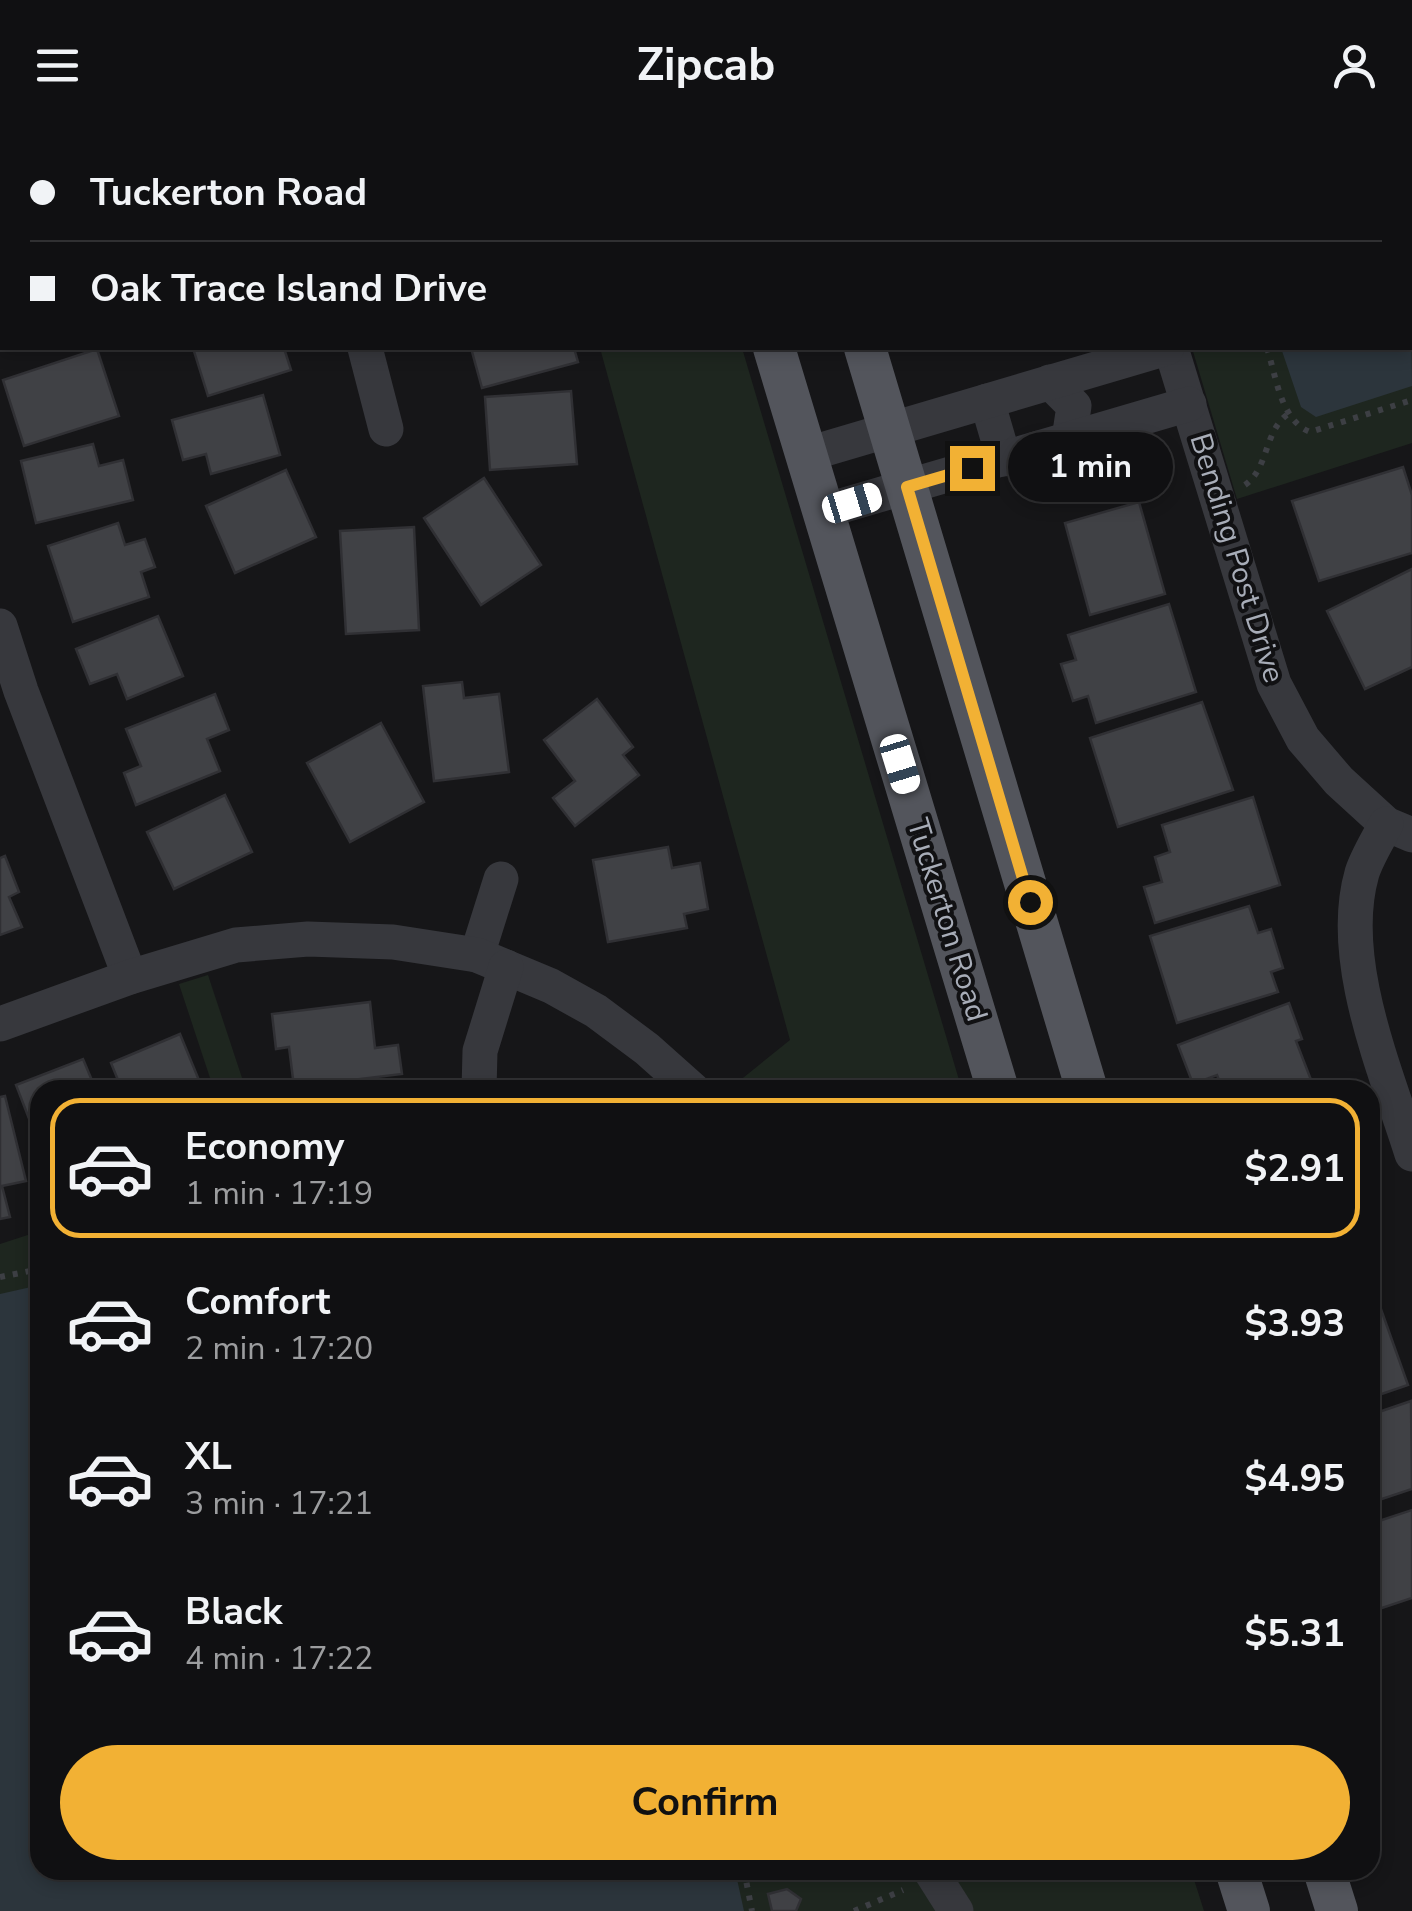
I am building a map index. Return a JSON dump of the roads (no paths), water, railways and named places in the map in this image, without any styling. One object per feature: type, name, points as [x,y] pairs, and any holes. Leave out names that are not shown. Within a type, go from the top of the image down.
[{"type":"main road","name":"Tuckerton Road","points":[[775,350],[995,1080]]},
{"type":"main road","points":[[866,350],[1083,1080]]},
{"type":"main road","points":[[1239,1880],[1249,1911]]},
{"type":"main road","points":[[1327,1880],[1337,1911]]},
{"type":"street","points":[[366,350],[386,428]]},
{"type":"street","points":[[808,454],[1162,350]]},
{"type":"street","name":"Bending Post Drive","points":[[1170,350],[1281,698],[1303,739],[1339,781],[1399,829]]},
{"type":"street","points":[[1050,382],[1074,406],[1069,439]]},
{"type":"street","points":[[987,401],[1004,458]]},
{"type":"street","points":[[824,511],[1189,404]]},
{"type":"street","points":[[0,626],[130,977]]},
{"type":"street","points":[[1399,829],[1362,873],[1354,934],[1366,1007],[1412,1154]]},
{"type":"street","points":[[479,1080],[501,879]]},
{"type":"street","points":[[0,1024],[130,977],[236,945],[308,939],[393,942],[492,961],[552,986],[596,1011],[683,1080]]},
{"type":"street","points":[[936,1880],[956,1911]]}]
